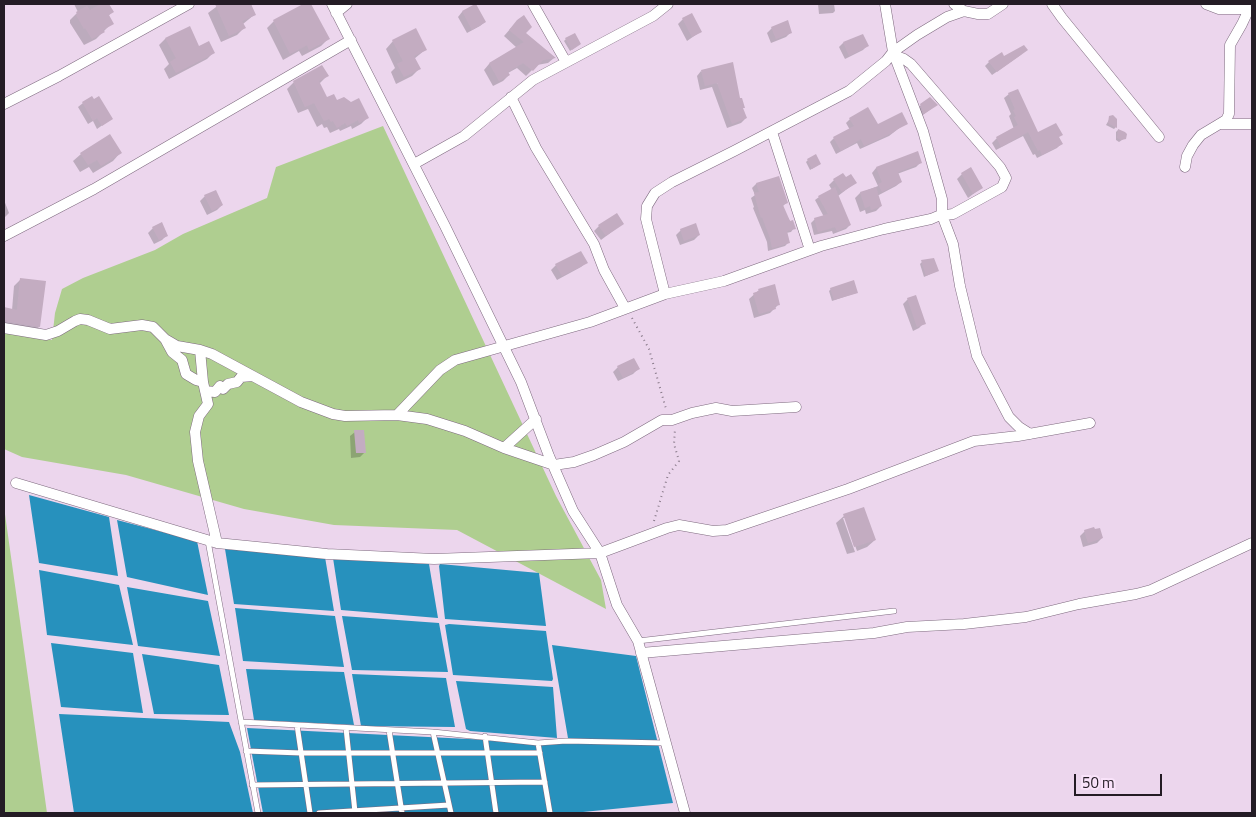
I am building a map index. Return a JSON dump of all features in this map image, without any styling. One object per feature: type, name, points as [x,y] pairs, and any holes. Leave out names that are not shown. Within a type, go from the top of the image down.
[{"type":"street","points":[[4,104],[67,72],[189,4]]},
{"type":"street","points":[[347,4],[334,8],[414,164],[521,382],[549,456],[573,510],[600,553],[617,606],[638,641],[685,813]]},
{"type":"street","points":[[533,4],[566,62]]},
{"type":"street","points":[[414,164],[464,136],[533,80],[653,16],[668,4]]},
{"type":"street","points":[[885,4],[895,54],[923,130],[942,199],[942,215],[953,244],[960,286],[977,356],[1009,417],[1030,434]]},
{"type":"street","points":[[954,4],[964,11],[978,14],[988,14],[1003,4]]},
{"type":"street","points":[[1052,4],[1159,137]]},
{"type":"street","points":[[1185,167],[1187,156],[1201,135],[1221,124],[1230,114],[1230,45],[1250,10],[1219,9],[1206,4]]},
{"type":"street","points":[[665,294],[646,219],[647,206],[655,193],[672,182],[849,91],[917,35],[947,17],[964,11]]},
{"type":"street","points":[[4,236],[94,189],[351,40]]},
{"type":"street","points":[[397,415],[440,370],[456,360],[590,322],[665,294],[724,281],[810,250],[884,229],[953,214],[1002,187],[1006,178],[1000,167],[910,64],[895,54]]},
{"type":"street","points":[[511,98],[536,148],[594,244],[604,270],[625,308]]},
{"type":"street","points":[[1221,124],[1252,124]]},
{"type":"street","points":[[772,132],[810,250]]},
{"type":"street","points":[[4,328],[46,335],[80,319],[88,320],[110,329],[142,325],[153,328],[177,346],[212,354],[301,402],[333,414],[345,416],[397,415],[427,419],[554,465],[574,462],[594,455],[624,442],[662,420],[672,420],[716,408],[732,411],[796,407]]},
{"type":"street","points":[[163,336],[172,352],[182,360],[186,374],[204,387],[215,392],[220,386],[224,389],[228,384],[237,382],[242,377],[253,376]]},
{"type":"street","points":[[200,350],[208,404],[199,416],[195,432],[198,461],[213,542]]},
{"type":"street","points":[[504,448],[536,419]]},
{"type":"street","points":[[16,483],[213,542],[327,554],[434,559],[600,553],[679,525],[713,531],[727,530],[848,489],[974,441],[1030,434],[1090,423]]},
{"type":"street","points":[[641,653],[874,633],[907,627],[964,624],[1026,616],[1151,590],[1252,543]]},
{"type":"lane","points":[[213,542],[241,722],[258,813]]},
{"type":"lane","points":[[638,641],[894,611]]},
{"type":"lane","points":[[241,722],[434,732],[538,743],[566,741],[666,743]]},
{"type":"lane","points":[[297,725],[310,813]]},
{"type":"lane","points":[[346,728],[355,812]]},
{"type":"lane","points":[[389,730],[402,811]]},
{"type":"lane","points":[[434,732],[451,813]]},
{"type":"lane","points":[[485,736],[496,813]]},
{"type":"lane","points":[[538,743],[550,813]]},
{"type":"lane","points":[[246,751],[540,753]]},
{"type":"lane","points":[[252,786],[544,782]]},
{"type":"lane","points":[[319,813],[402,811],[449,805]]},
{"type":"lane","points":[[680,813],[685,813]]},
{"type":"green space","points":[[383,126],[556,496],[601,580],[606,609],[457,530],[334,525],[244,509],[126,475],[22,457],[4,449],[4,333],[52,340],[55,313],[62,289],[83,278],[155,250],[183,234],[267,198],[276,167]]},
{"type":"green space","points":[[4,507],[47,813],[4,813]]},
{"type":"water","points":[[29,495],[109,517],[118,576],[39,563]]},
{"type":"water","points":[[117,520],[197,541],[208,595],[127,577]]},
{"type":"water","points":[[225,549],[325,557],[334,611],[234,604]]},
{"type":"water","points":[[333,558],[429,564],[438,618],[341,610]]},
{"type":"water","points":[[440,564],[539,573],[546,626],[445,619]]},
{"type":"water","points":[[39,570],[119,585],[133,645],[47,635]]},
{"type":"water","points":[[127,587],[208,601],[220,656],[138,646]]},
{"type":"water","points":[[235,608],[335,616],[344,667],[243,661]]},
{"type":"water","points":[[342,616],[439,623],[448,672],[352,670]]},
{"type":"water","points":[[445,625],[546,631],[552,681],[453,675]]},
{"type":"water","points":[[51,643],[133,653],[143,713],[61,707]]},
{"type":"water","points":[[552,645],[636,656],[673,803],[573,813],[263,813],[247,728],[569,744]]},
{"type":"water","points":[[142,654],[219,665],[229,715],[154,714]]},
{"type":"water","points":[[246,669],[344,672],[354,725],[254,720]]},
{"type":"water","points":[[352,674],[446,678],[455,727],[361,726]]},
{"type":"water","points":[[456,681],[553,687],[557,738],[470,731],[466,729]]},
{"type":"water","points":[[59,714],[229,722],[240,752],[253,813],[74,813]]},
{"type":"building","points":[[101,4],[109,4],[114,12],[109,15],[114,24],[103,30],[105,32],[92,39],[84,29],[76,12],[87,6],[90,10]]},
{"type":"building","points":[[215,4],[251,4],[256,15],[242,21],[246,28],[229,36]]},
{"type":"building","points":[[303,4],[311,4],[330,39],[309,50],[307,45],[290,54],[273,20]]},
{"type":"building","points":[[475,4],[486,22],[472,30],[462,11]]},
{"type":"building","points":[[692,13],[702,32],[692,37],[682,18]]},
{"type":"building","points":[[524,15],[532,27],[526,33],[556,58],[543,60],[533,71],[523,63],[508,72],[510,75],[499,81],[489,63],[524,42],[509,30]]},
{"type":"building","points":[[788,20],[792,33],[776,39],[771,27]]},
{"type":"building","points":[[190,26],[199,46],[209,41],[215,53],[176,73],[170,62],[176,58],[165,38]]},
{"type":"building","points":[[416,28],[427,50],[414,56],[421,69],[404,77],[397,64],[403,61],[392,40]]},
{"type":"building","points":[[575,33],[581,44],[572,50],[565,38]]},
{"type":"building","points":[[863,34],[869,46],[849,56],[843,42]]},
{"type":"building","points":[[1024,45],[1028,50],[997,72],[988,61],[1002,52],[1004,56]]},
{"type":"building","points":[[733,62],[740,98],[742,98],[747,118],[732,124],[717,83],[705,86],[701,70]]},
{"type":"building","points":[[322,65],[329,76],[319,81],[327,97],[334,94],[337,100],[344,97],[351,102],[359,98],[369,118],[359,123],[358,120],[347,126],[345,123],[337,128],[333,121],[331,122],[329,119],[324,121],[314,103],[305,107],[293,81]]},
{"type":"building","points":[[1018,89],[1038,132],[1056,123],[1063,135],[1059,137],[1063,144],[1042,155],[1028,132],[1001,147],[996,137],[1018,125],[1014,117],[1016,116],[1013,110],[1015,109],[1008,93]]},
{"type":"building","points":[[92,96],[94,99],[99,96],[113,119],[102,126],[97,118],[93,121],[82,102]]},
{"type":"building","points":[[930,97],[938,105],[924,114],[920,104]]},
{"type":"building","points":[[868,107],[878,124],[902,112],[908,124],[864,146],[861,139],[841,151],[833,137],[854,126],[849,118]]},
{"type":"building","points":[[1113,115],[1117,119],[1117,128],[1108,123],[1109,116]]},
{"type":"building","points":[[1118,129],[1127,134],[1126,139],[1121,140],[1117,138]]},
{"type":"building","points":[[110,134],[122,153],[101,166],[97,160],[88,165],[80,153]]},
{"type":"building","points":[[918,151],[922,163],[898,172],[902,182],[882,192],[878,184],[882,182],[876,167]]},
{"type":"building","points":[[816,154],[821,164],[812,169],[807,159]]},
{"type":"building","points":[[971,167],[983,188],[973,194],[961,173]]},
{"type":"building","points":[[843,173],[846,177],[851,174],[857,183],[842,192],[833,179]]},
{"type":"building","points":[[779,176],[788,203],[783,205],[790,221],[793,220],[796,229],[787,231],[790,243],[772,248],[754,193],[759,192],[756,183]]},
{"type":"building","points":[[835,187],[851,225],[837,231],[835,227],[818,232],[814,218],[828,214],[818,196]]},
{"type":"building","points":[[876,187],[882,206],[871,210],[870,206],[865,208],[860,192]]},
{"type":"building","points":[[216,190],[223,205],[212,211],[204,195]]},
{"type":"building","points":[[617,213],[624,224],[606,236],[598,225]]},
{"type":"building","points":[[162,222],[168,236],[159,240],[152,227]]},
{"type":"building","points":[[696,223],[700,235],[684,241],[680,229]]},
{"type":"building","points":[[581,251],[588,263],[562,276],[555,264]]},
{"type":"building","points":[[934,258],[939,271],[926,276],[921,260]]},
{"type":"building","points":[[20,278],[46,281],[40,327],[4,321],[4,307],[17,310]]},
{"type":"building","points":[[854,280],[858,293],[834,300],[830,288]]},
{"type":"building","points":[[775,284],[780,305],[775,306],[776,309],[759,314],[753,293],[759,291],[758,289]]},
{"type":"building","points":[[916,295],[926,324],[917,327],[907,298]]},
{"type":"building","points":[[634,358],[640,369],[623,378],[617,366]]},
{"type":"building","points":[[354,430],[364,430],[366,453],[356,453]]},
{"type":"building","points":[[864,507],[876,540],[854,547],[843,514]]},
{"type":"building","points":[[1094,527],[1095,529],[1100,528],[1103,538],[1088,543],[1084,530]]}]
